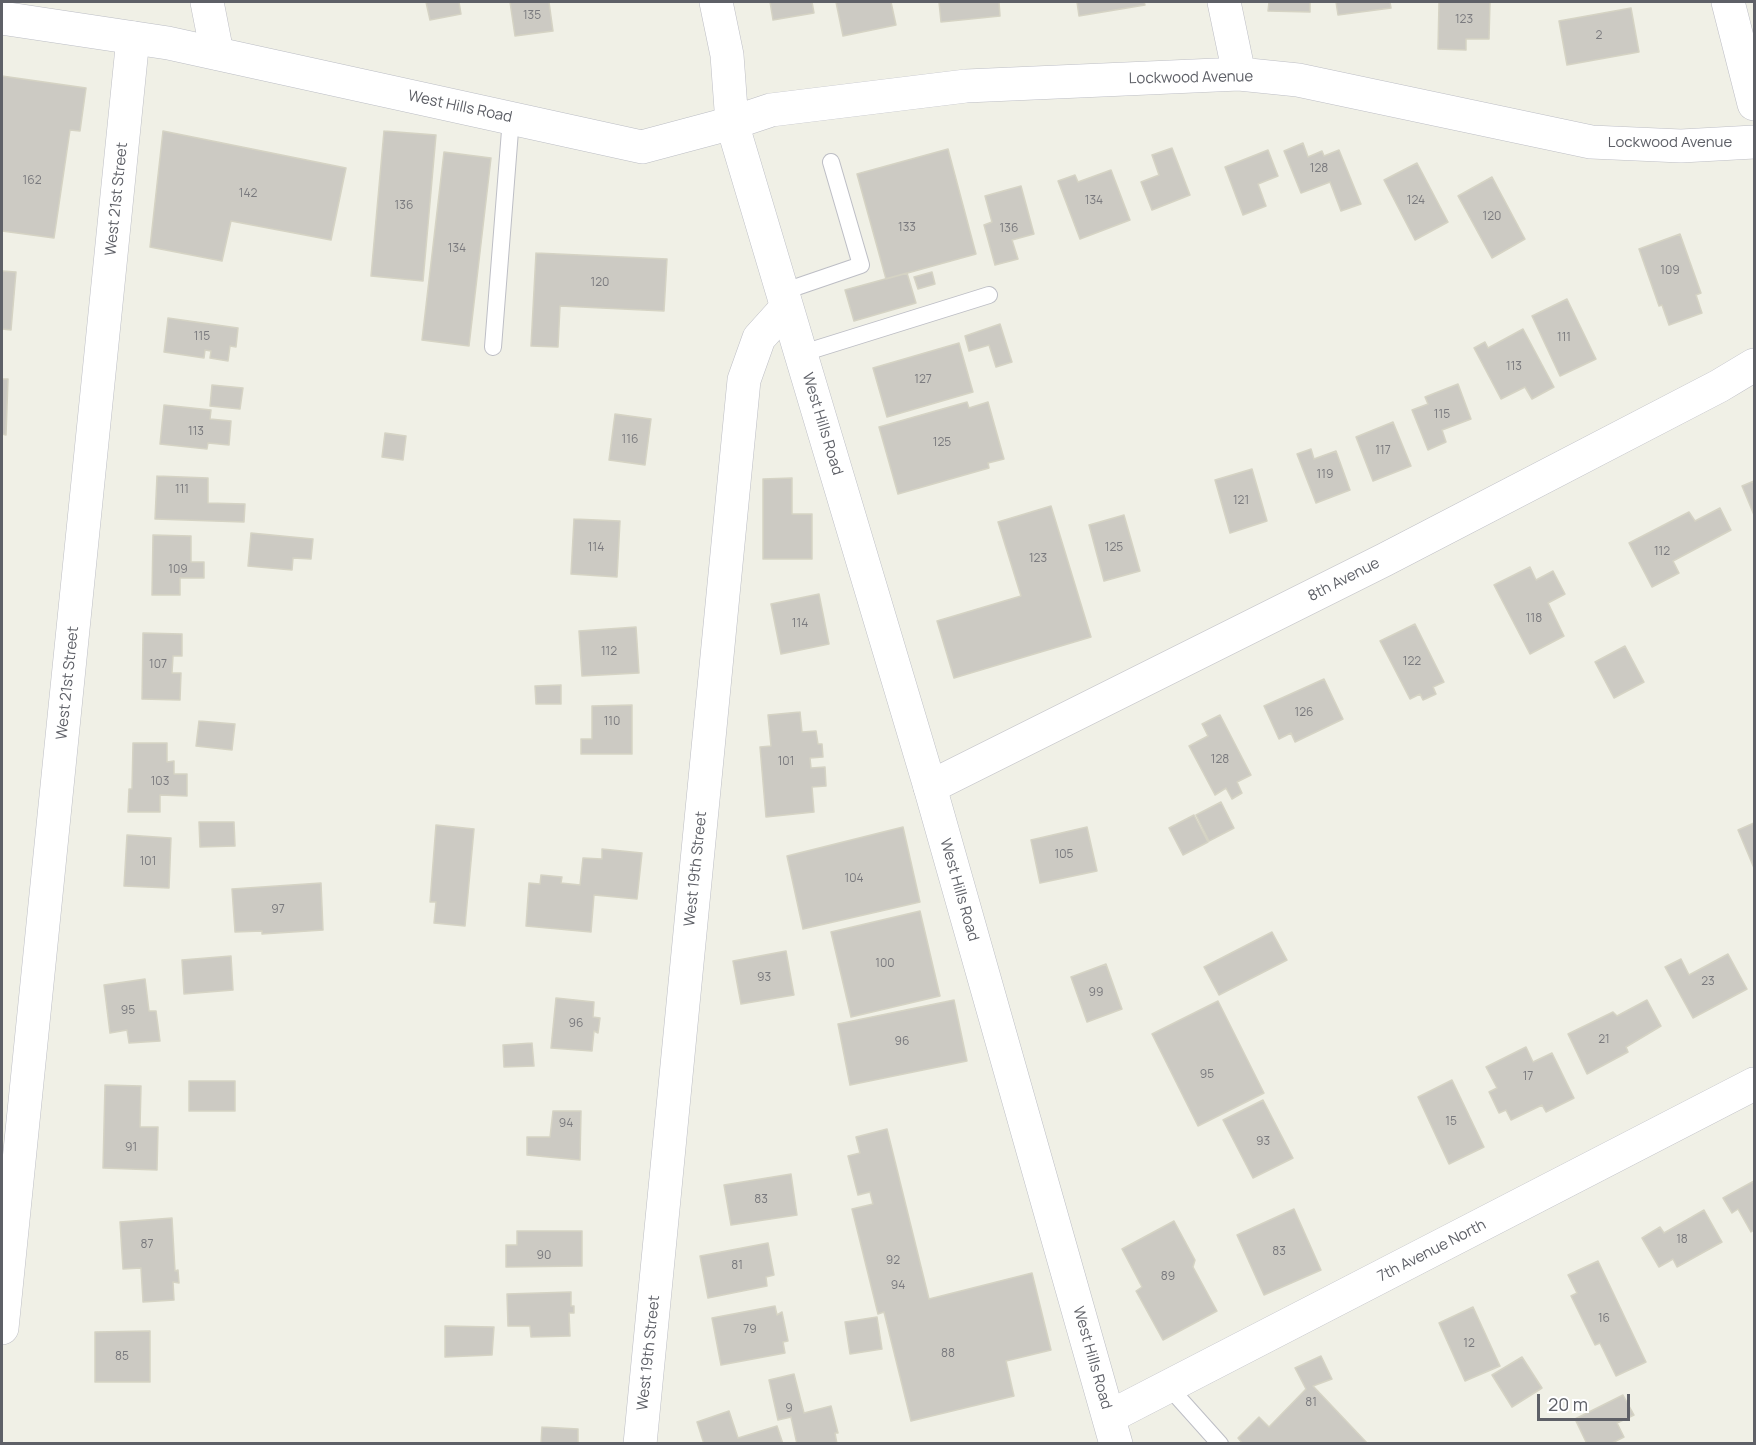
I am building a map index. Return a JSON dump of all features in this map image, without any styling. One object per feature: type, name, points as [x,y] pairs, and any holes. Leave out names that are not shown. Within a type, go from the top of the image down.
[{"type":"street","points":[[207,2],[217,53]]},
{"type":"street","points":[[716,2],[727,55],[732,123]]},
{"type":"street","points":[[1224,2],[1239,74]]},
{"type":"street","points":[[1728,2],[1755,104]]},
{"type":"street","name":"West Hills Road","points":[[2,18],[217,53],[642,147],[732,123],[930,787],[1113,1430]]},
{"type":"street","name":"West 21st Street","points":[[2,1328],[133,38]]},
{"type":"street","name":"Lockwood Avenue","points":[[732,123],[771,110],[966,86],[1239,74],[1298,80],[1591,142],[1681,146],[1755,142]]},
{"type":"street","name":"West 19th Street","points":[[640,1443],[744,380],[759,338],[784,300]]},
{"type":"street","name":"8th Avenue","points":[[930,787],[1384,560],[1719,386],[1755,365]]},
{"type":"street","name":"7th Avenue North","points":[[1113,1430],[1168,1386],[1755,1084]]},
{"type":"lane","points":[[493,347],[511,118]]},
{"type":"lane","points":[[784,300],[814,282],[861,265],[831,162]]},
{"type":"lane","points":[[800,354],[989,295]]},
{"type":"lane","points":[[1168,1386],[1220,1443]]},
{"type":"building","points":[[426,2],[459,2],[461,14],[430,20]]},
{"type":"building","points":[[510,2],[549,2],[553,31],[515,36]]},
{"type":"building","points":[[770,2],[812,2],[814,13],[773,20]]},
{"type":"building","points":[[836,2],[891,2],[896,25],[843,36]]},
{"type":"building","points":[[939,2],[999,2],[1000,16],[941,22]]},
{"type":"building","points":[[1077,2],[1144,2],[1145,5],[1079,16]]},
{"type":"building","points":[[1269,2],[1310,2],[1310,12],[1268,11]]},
{"type":"building","points":[[1336,2],[1390,2],[1391,8],[1338,15]]},
{"type":"building","points":[[1439,2],[1490,2],[1489,39],[1466,39],[1466,50],[1438,49]]},
{"type":"building","points":[[1631,8],[1639,52],[1567,65],[1559,21]]},
{"type":"building","points":[[2,76],[86,88],[80,131],[70,130],[54,238],[2,231]]},
{"type":"building","points":[[163,131],[346,168],[331,240],[231,221],[222,261],[150,247]]},
{"type":"building","points":[[384,131],[436,135],[423,281],[371,276]]},
{"type":"building","points":[[1303,143],[1308,157],[1322,151],[1324,156],[1339,150],[1361,204],[1341,211],[1330,182],[1301,193],[1284,151]]},
{"type":"building","points":[[1172,148],[1190,195],[1152,210],[1141,182],[1159,175],[1152,155]]},
{"type":"building","points":[[948,149],[976,254],[886,279],[857,174]]},
{"type":"building","points":[[1268,150],[1278,176],[1258,184],[1266,206],[1243,215],[1225,167]]},
{"type":"building","points":[[444,152],[491,158],[469,346],[422,340]]},
{"type":"building","points":[[1417,163],[1448,222],[1415,240],[1384,180]]},
{"type":"building","points":[[1111,170],[1130,220],[1080,239],[1058,181],[1075,175],[1078,182]]},
{"type":"building","points":[[1492,177],[1525,239],[1492,258],[1458,196]]},
{"type":"building","points":[[1021,186],[1034,234],[1012,240],[1018,259],[995,265],[984,225],[992,222],[985,196]]},
{"type":"building","points":[[1680,234],[1701,293],[1696,295],[1702,313],[1669,325],[1662,305],[1659,306],[1639,249]]},
{"type":"building","points":[[536,253],[667,259],[664,311],[560,306],[558,347],[531,346]]},
{"type":"building","points":[[2,271],[16,272],[11,330],[2,329]]},
{"type":"building","points":[[932,272],[935,284],[918,289],[914,277]]},
{"type":"building","points":[[907,273],[916,303],[854,321],[845,290]]},
{"type":"building","points":[[1567,299],[1596,359],[1560,376],[1532,316]]},
{"type":"building","points":[[168,318],[238,328],[236,347],[230,346],[228,361],[210,358],[211,351],[205,350],[204,358],[164,352]]},
{"type":"building","points":[[1000,324],[1012,362],[996,367],[989,345],[969,351],[965,336]]},
{"type":"building","points":[[1523,329],[1554,387],[1532,399],[1525,387],[1501,399],[1474,348],[1485,342],[1488,348]]},
{"type":"building","points":[[959,343],[973,392],[887,417],[873,368]]},
{"type":"building","points":[[2,379],[8,379],[6,435],[2,434]]},
{"type":"building","points":[[1458,384],[1471,419],[1442,430],[1446,442],[1428,450],[1412,410],[1428,404],[1425,397]]},
{"type":"building","points":[[212,385],[243,388],[240,409],[210,406]]},
{"type":"building","points":[[967,402],[969,408],[988,402],[1004,459],[988,463],[989,468],[898,494],[879,427]]},
{"type":"building","points":[[164,405],[211,410],[210,419],[231,421],[229,445],[208,443],[207,449],[160,444]]},
{"type":"building","points":[[615,414],[651,419],[645,465],[609,460]]},
{"type":"building","points":[[1393,422],[1411,466],[1373,481],[1356,437]]},
{"type":"building","points":[[385,433],[406,436],[403,460],[382,457]]},
{"type":"building","points":[[1311,449],[1314,459],[1336,451],[1350,490],[1316,503],[1297,454]]},
{"type":"building","points":[[1252,469],[1267,521],[1230,533],[1215,480]]},
{"type":"building","points":[[157,476],[208,478],[208,503],[245,504],[244,522],[155,519]]},
{"type":"building","points":[[792,478],[792,514],[812,514],[812,559],[763,559],[763,479]]},
{"type":"building","points":[[1754,481],[1754,515],[1742,486]]},
{"type":"building","points":[[1051,506],[1091,637],[954,678],[937,621],[1021,596],[998,522]]},
{"type":"building","points":[[1720,508],[1731,530],[1673,561],[1679,573],[1652,587],[1629,543],[1689,512],[1695,521]]},
{"type":"building","points":[[1124,515],[1140,571],[1104,581],[1089,525]]},
{"type":"building","points":[[574,519],[620,521],[617,577],[571,574]]},
{"type":"building","points":[[251,533],[313,539],[311,559],[293,558],[292,570],[248,566]]},
{"type":"building","points":[[153,535],[191,536],[191,562],[204,562],[204,578],[180,578],[180,595],[152,595]]},
{"type":"building","points":[[1530,567],[1536,580],[1553,571],[1565,594],[1548,603],[1564,636],[1530,654],[1494,585]]},
{"type":"building","points":[[819,594],[829,644],[781,654],[771,604]]},
{"type":"building","points":[[1415,624],[1444,682],[1433,687],[1436,694],[1423,700],[1420,694],[1410,699],[1380,641]]},
{"type":"building","points":[[636,627],[639,673],[582,676],[579,631]]},
{"type":"building","points":[[143,633],[182,634],[182,656],[173,656],[172,673],[181,673],[180,700],[142,699]]},
{"type":"building","points":[[1625,646],[1644,682],[1614,698],[1595,662]]},
{"type":"building","points":[[1324,679],[1343,719],[1295,742],[1291,733],[1279,739],[1264,706]]},
{"type":"building","points":[[561,685],[561,704],[536,704],[535,686]]},
{"type":"building","points":[[632,705],[632,754],[581,754],[581,739],[592,739],[592,706]]},
{"type":"building","points":[[800,712],[802,732],[816,731],[818,744],[822,744],[823,757],[810,758],[811,768],[825,767],[826,786],[812,787],[814,812],[766,817],[760,747],[771,746],[768,715]]},
{"type":"building","points":[[1220,715],[1251,775],[1237,782],[1242,793],[1232,799],[1226,788],[1215,795],[1189,746],[1208,736],[1202,724]]},
{"type":"building","points":[[199,721],[235,724],[232,750],[196,746]]},
{"type":"building","points":[[133,743],[167,743],[167,762],[174,761],[174,774],[187,774],[187,796],[160,795],[160,812],[128,812],[129,789],[132,789]]},
{"type":"building","points":[[1221,802],[1234,828],[1209,841],[1196,815]]},
{"type":"building","points":[[1194,815],[1208,842],[1183,855],[1169,828]]},
{"type":"building","points":[[199,822],[234,822],[235,846],[200,847]]},
{"type":"building","points":[[1754,823],[1754,868],[1738,830]]},
{"type":"building","points":[[436,825],[474,829],[465,926],[434,923],[436,902],[430,902]]},
{"type":"building","points":[[903,827],[920,902],[803,929],[787,856]]},
{"type":"building","points":[[1087,827],[1097,871],[1040,883],[1031,840]]},
{"type":"building","points":[[127,835],[171,838],[169,888],[124,886]]},
{"type":"building","points":[[602,849],[642,853],[637,899],[594,895],[591,932],[526,926],[529,883],[540,884],[541,875],[562,877],[561,883],[580,885],[583,858],[602,859]]},
{"type":"building","points":[[321,883],[323,930],[262,934],[262,931],[235,932],[232,889]]},
{"type":"building","points":[[920,911],[940,996],[851,1017],[831,932]]},
{"type":"building","points":[[1272,932],[1287,960],[1219,995],[1204,967]]},
{"type":"building","points":[[786,951],[794,995],[741,1004],[733,961]]},
{"type":"building","points":[[1728,954],[1747,989],[1693,1018],[1665,967],[1681,959],[1689,975]]},
{"type":"building","points":[[231,956],[233,990],[184,994],[182,960]]},
{"type":"building","points":[[1106,964],[1122,1009],[1087,1022],[1071,977]]},
{"type":"building","points":[[145,979],[149,1011],[156,1011],[160,1041],[129,1043],[127,1030],[110,1033],[104,985]]},
{"type":"building","points":[[556,998],[594,1002],[593,1017],[600,1018],[598,1033],[594,1031],[592,1051],[551,1048]]},
{"type":"building","points":[[954,1000],[967,1061],[850,1085],[838,1024]]},
{"type":"building","points":[[1647,1000],[1661,1026],[1626,1047],[1628,1052],[1587,1074],[1568,1034],[1613,1012],[1617,1016]]},
{"type":"building","points":[[1218,1001],[1264,1093],[1198,1126],[1152,1034]]},
{"type":"building","points":[[532,1043],[534,1066],[504,1067],[503,1045]]},
{"type":"building","points":[[1526,1047],[1533,1062],[1552,1053],[1574,1098],[1546,1112],[1542,1105],[1511,1120],[1506,1110],[1499,1113],[1489,1092],[1497,1088],[1486,1067]]},
{"type":"building","points":[[1452,1080],[1484,1147],[1449,1164],[1418,1097]]},
{"type":"building","points":[[189,1081],[235,1081],[235,1111],[189,1111]]},
{"type":"building","points":[[105,1085],[141,1086],[140,1127],[158,1127],[157,1170],[103,1168]]},
{"type":"building","points":[[1263,1100],[1293,1158],[1253,1178],[1223,1120]]},
{"type":"building","points":[[553,1111],[581,1111],[580,1160],[527,1155],[527,1137],[550,1137]]},
{"type":"building","points":[[887,1129],[929,1299],[1032,1273],[1051,1350],[1006,1361],[1014,1396],[911,1421],[884,1312],[878,1314],[852,1209],[873,1204],[870,1192],[858,1195],[848,1156],[860,1153],[856,1137]]},
{"type":"building","points":[[791,1174],[797,1215],[731,1225],[724,1185]]},
{"type":"building","points":[[1754,1181],[1754,1230],[1751,1232],[1738,1209],[1732,1213],[1723,1198]]},
{"type":"building","points":[[1294,1209],[1321,1270],[1264,1295],[1237,1235]]},
{"type":"building","points":[[1704,1210],[1722,1242],[1677,1267],[1673,1259],[1659,1267],[1642,1238],[1660,1227],[1664,1233]]},
{"type":"building","points":[[172,1218],[175,1271],[178,1270],[179,1283],[173,1282],[174,1300],[143,1302],[141,1268],[123,1269],[120,1222]]},
{"type":"building","points":[[1174,1221],[1195,1260],[1193,1267],[1217,1311],[1163,1340],[1136,1291],[1142,1287],[1122,1249]]},
{"type":"building","points":[[517,1231],[582,1231],[582,1266],[506,1267],[506,1245],[517,1245]]},
{"type":"building","points":[[768,1243],[774,1275],[766,1277],[767,1286],[708,1298],[700,1256]]},
{"type":"building","points":[[1598,1261],[1646,1362],[1616,1376],[1600,1343],[1595,1345],[1571,1296],[1577,1293],[1568,1275]]},
{"type":"building","points":[[571,1292],[571,1306],[574,1306],[574,1313],[569,1313],[570,1336],[531,1337],[530,1326],[508,1326],[507,1294]]},
{"type":"building","points":[[775,1306],[777,1315],[782,1312],[788,1341],[783,1342],[785,1353],[721,1365],[712,1318]]},
{"type":"building","points":[[1473,1307],[1500,1366],[1465,1381],[1439,1323]]},
{"type":"building","points":[[877,1317],[882,1349],[850,1354],[845,1322]]},
{"type":"building","points":[[445,1326],[494,1327],[492,1355],[445,1357]]},
{"type":"building","points":[[150,1331],[150,1382],[95,1382],[95,1332]]},
{"type":"building","points":[[1321,1356],[1332,1379],[1313,1386],[1368,1444],[1243,1444],[1238,1438],[1259,1417],[1269,1427],[1306,1389],[1295,1368]]},
{"type":"building","points":[[1522,1357],[1542,1388],[1512,1407],[1492,1375]]},
{"type":"building","points":[[794,1374],[804,1413],[831,1406],[838,1433],[835,1433],[837,1444],[797,1444],[791,1417],[778,1420],[769,1380]]},
{"type":"building","points":[[1623,1395],[1634,1415],[1617,1423],[1624,1437],[1610,1444],[1587,1444],[1575,1419]]},
{"type":"building","points":[[729,1411],[738,1438],[777,1426],[783,1444],[704,1444],[697,1422]]},
{"type":"building","points":[[542,1427],[578,1429],[578,1444],[541,1444]]}]
